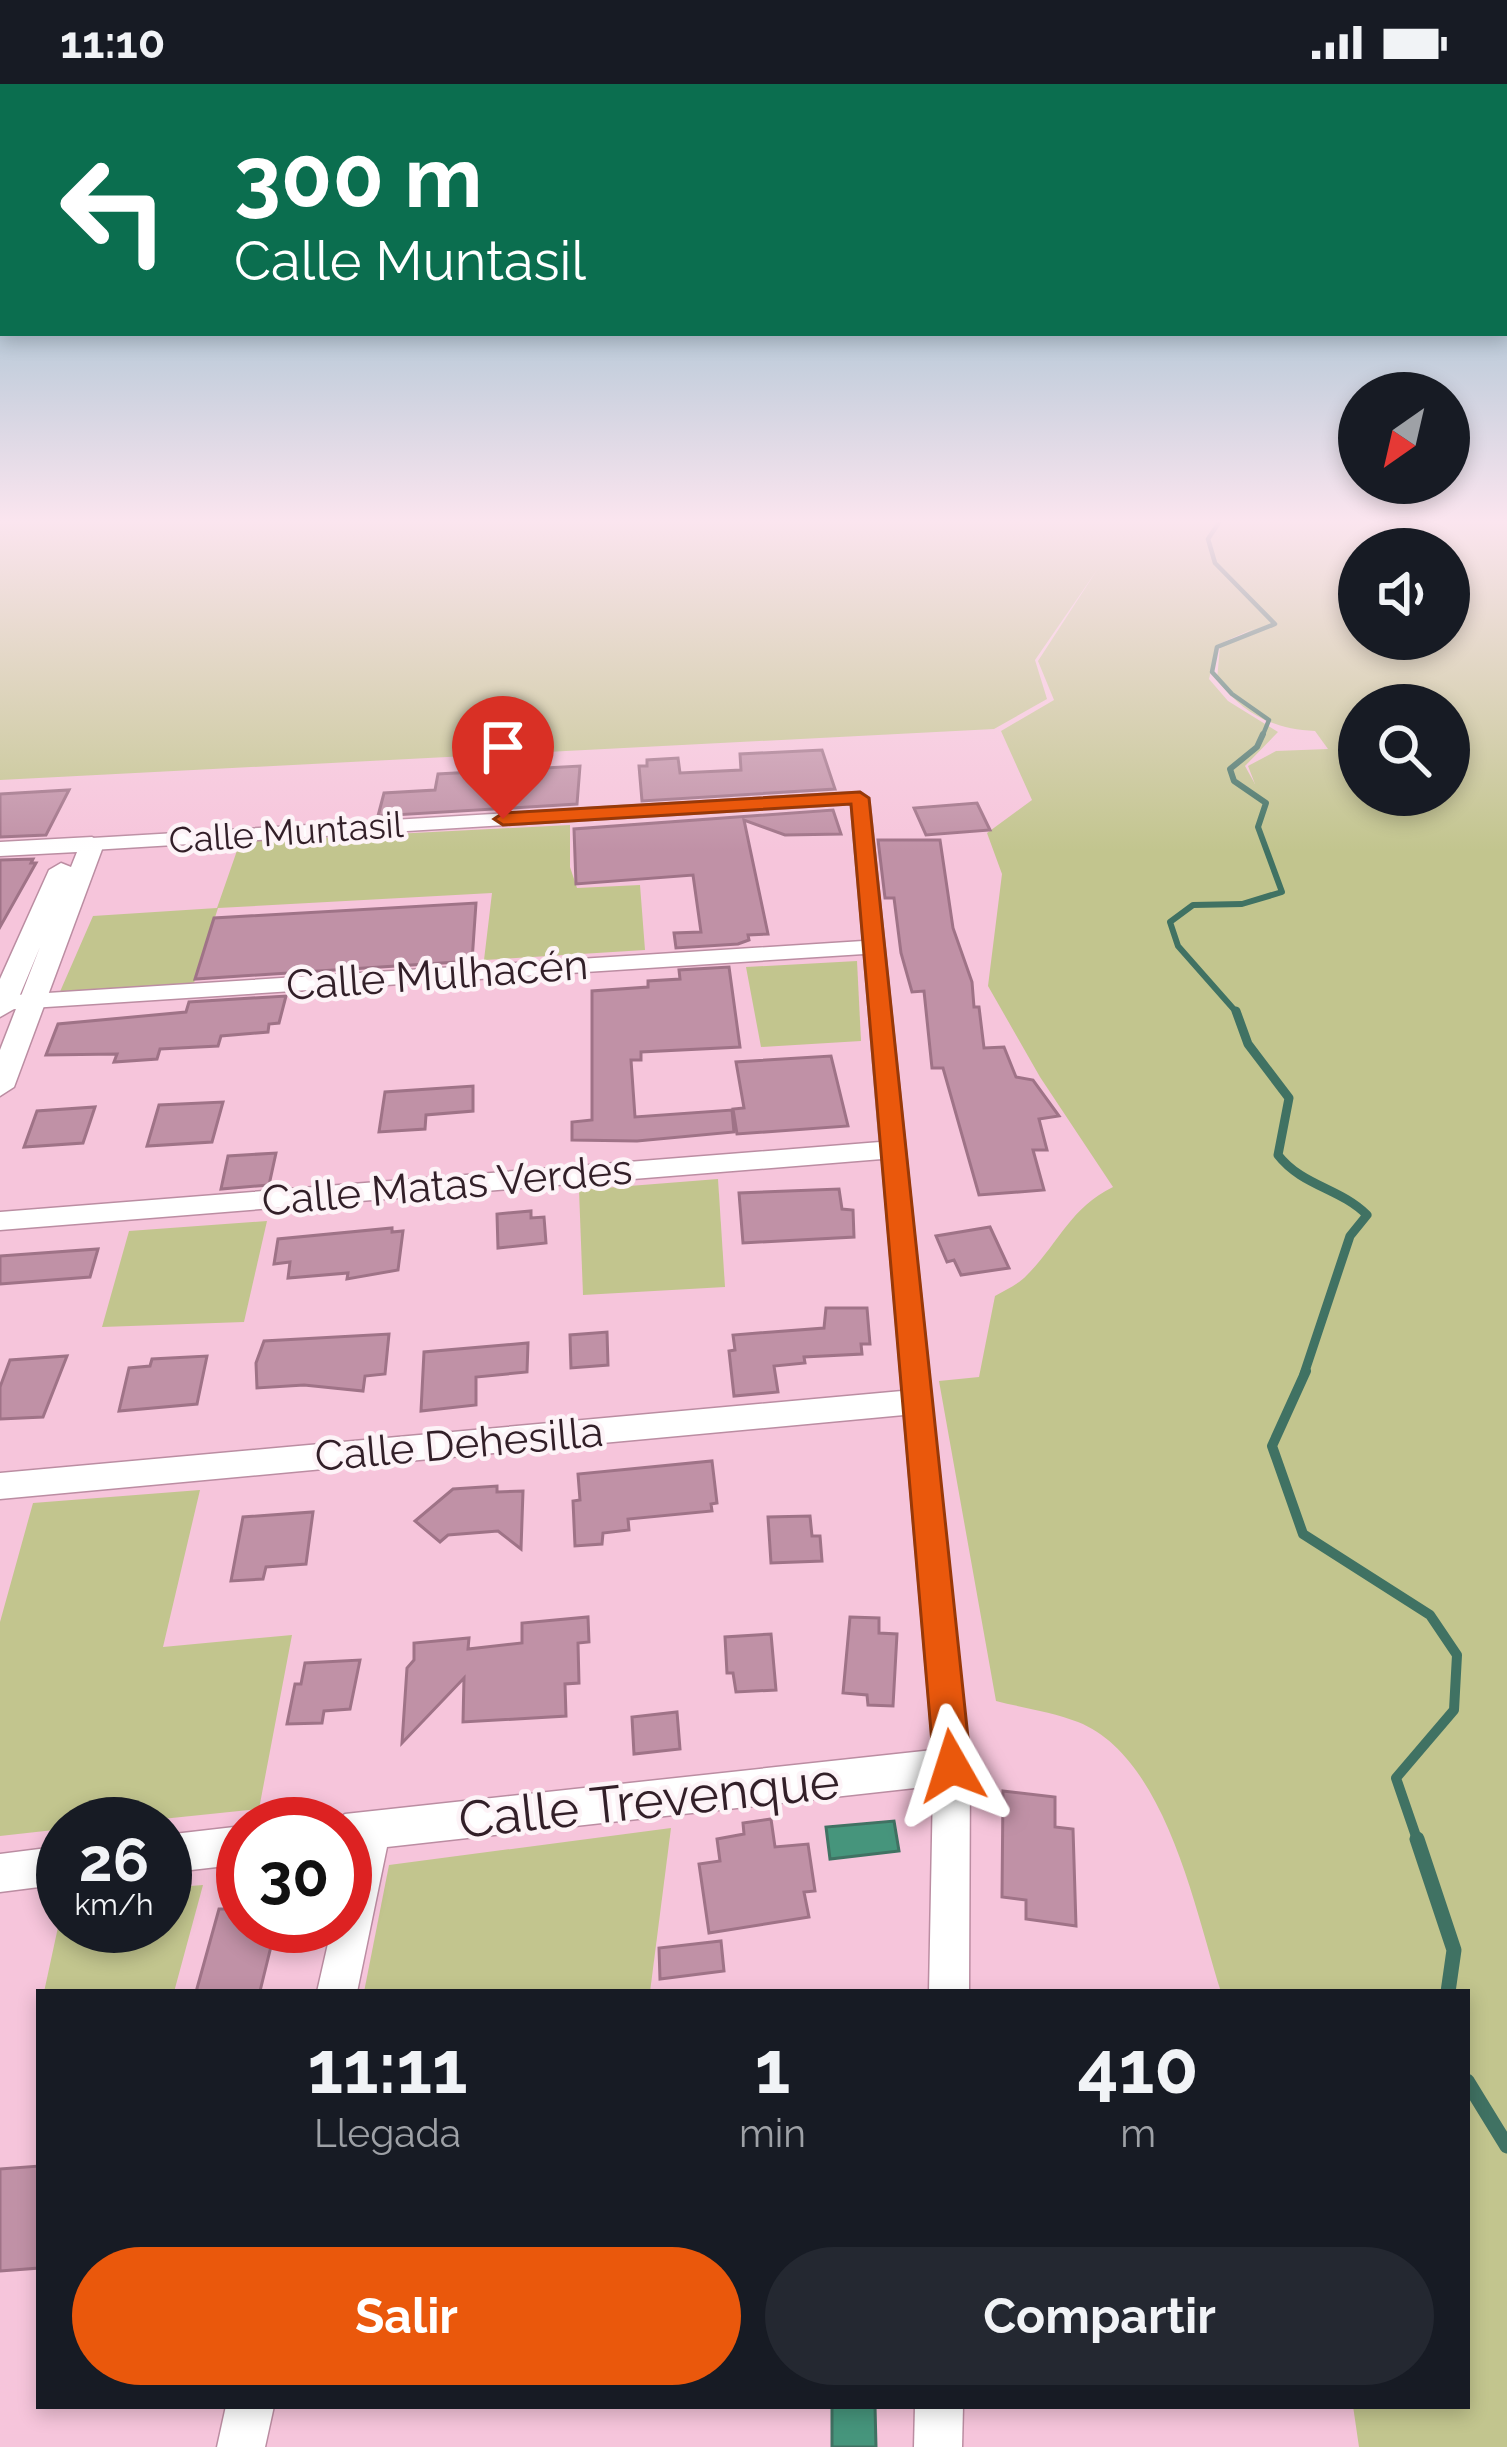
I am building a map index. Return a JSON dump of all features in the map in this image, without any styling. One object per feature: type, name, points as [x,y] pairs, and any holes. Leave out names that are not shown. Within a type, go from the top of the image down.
[{"type":"street","name":"Calle Muntasil","points":[[0,850],[860,798],[874,947]]},
{"type":"street","points":[[0,1087],[36,1001],[81,845]]},
{"type":"street","points":[[1,1005],[81,845]]},
{"type":"street","points":[[874,947],[952,1766],[949,1989]]},
{"type":"street","name":"Calle Mulhacén","points":[[1,1005],[874,947]]},
{"type":"street","name":"Calle Matas Verdes","points":[[0,1221],[893,1150]]},
{"type":"street","name":"Calle Dehesilla","points":[[0,1486],[917,1402]]},
{"type":"street","name":"Calle Trevenque","points":[[372,1830],[952,1766]]},
{"type":"street","points":[[0,1873],[36,1868]]},
{"type":"street","points":[[338,1989],[343,1953]]},
{"type":"street","points":[[241,2447],[249,2409]]},
{"type":"street","points":[[938,2447],[939,2409]]},
{"type":"shaded area","points":[[0,631],[1055,631],[1035,660],[1047,699],[994,729],[0,780]]},
{"type":"shaded area","points":[[1057,631],[1248,631],[1217,645],[1209,679],[1228,701],[1278,732],[1245,766],[1255,784],[1248,766],[1276,751],[1328,749],[1315,731],[1272,723],[1238,702],[1217,680],[1220,646],[1249,631],[1338,631],[1338,660],[1470,660],[1470,631],[1507,631],[1507,2447],[1359,2447],[1353,2409],[1470,2409],[1470,1989],[1220,1989],[1173,1839],[1134,1767],[1108,1740],[1078,1722],[996,1701],[939,1381],[979,1377],[995,1296],[1024,1278],[1075,1216],[1113,1187],[1040,1077],[988,986],[1002,874],[987,833],[1032,800],[1001,731],[1054,700],[1038,661]]},
{"type":"shaded area","points":[[570,825],[570,867],[577,888],[640,885],[645,950],[484,960],[492,893],[218,908],[193,986],[59,994],[93,916],[217,908],[240,842]]},
{"type":"shaded area","points":[[857,961],[861,1041],[761,1047],[746,967]]},
{"type":"shaded area","points":[[718,1179],[725,1287],[583,1295],[579,1190]]},
{"type":"shaded area","points":[[267,1221],[244,1322],[102,1327],[129,1231]]},
{"type":"shaded area","points":[[200,1490],[163,1647],[292,1635],[261,1797],[216,1797],[216,1813],[192,1816],[192,1797],[36,1797],[36,1832],[0,1836],[0,1622],[33,1503]]},
{"type":"shaded area","points":[[894,1821],[899,1851],[830,1859],[826,1827]]},
{"type":"shaded area","points":[[671,1828],[650,1989],[365,1989],[389,1865]]},
{"type":"shaded area","points":[[203,1885],[192,1926],[192,1886]]},
{"type":"shaded area","points":[[52,1953],[185,1953],[175,1989],[45,1989]]},
{"type":"shaded area","points":[[832,2409],[875,2409],[876,2447],[832,2447]]},
{"type":"building","points":[[822,750],[835,789],[642,801],[639,766],[647,766],[647,760],[678,758],[680,773],[741,770],[740,754]]},
{"type":"building","points":[[580,766],[577,804],[378,816],[384,793],[435,790],[438,774]]},
{"type":"building","points":[[69,790],[46,835],[0,837],[0,794]]},
{"type":"building","points":[[977,803],[990,830],[926,835],[914,808]]},
{"type":"building","points":[[833,810],[841,834],[785,835],[744,820],[768,934],[748,935],[749,940],[738,944],[676,948],[674,933],[701,932],[693,875],[576,884],[574,829]]},
{"type":"building","points":[[878,840],[940,840],[953,928],[972,982],[974,1007],[979,1007],[984,1048],[1004,1047],[1016,1077],[1033,1080],[1059,1116],[1039,1119],[1047,1150],[1033,1150],[1044,1190],[979,1195],[943,1068],[932,1068],[924,991],[912,992],[894,898],[885,898]]},
{"type":"building","points":[[33,859],[31,863],[36,863],[0,927],[0,860]]},
{"type":"building","points":[[476,903],[472,961],[195,979],[214,918]]},
{"type":"building","points":[[729,967],[740,1047],[641,1052],[641,1060],[631,1060],[635,1117],[732,1110],[734,1132],[637,1141],[572,1140],[572,1122],[592,1120],[592,991],[648,987],[648,981],[680,979],[679,970]]},
{"type":"building","points":[[286,996],[279,1023],[269,1024],[268,1032],[221,1036],[218,1046],[160,1049],[157,1059],[114,1062],[117,1054],[46,1055],[58,1024],[186,1012],[189,1002]]},
{"type":"building","points":[[831,1056],[848,1126],[737,1134],[733,1109],[744,1108],[736,1062]]},
{"type":"building","points":[[473,1086],[473,1111],[426,1115],[425,1129],[379,1132],[385,1092]]},
{"type":"building","points":[[223,1102],[212,1142],[147,1146],[159,1105]]},
{"type":"building","points":[[95,1107],[83,1143],[24,1147],[37,1111]]},
{"type":"building","points":[[276,1153],[269,1185],[221,1189],[228,1156]]},
{"type":"building","points":[[839,1189],[842,1209],[853,1210],[854,1237],[743,1243],[739,1193]]},
{"type":"building","points":[[531,1211],[531,1218],[544,1217],[546,1243],[498,1248],[497,1214]]},
{"type":"building","points":[[990,1227],[1009,1268],[961,1275],[954,1260],[947,1262],[936,1236]]},
{"type":"building","points":[[392,1228],[392,1232],[403,1231],[398,1270],[347,1279],[348,1273],[288,1278],[290,1262],[274,1264],[278,1239]]},
{"type":"building","points":[[98,1249],[90,1277],[0,1284],[0,1256]]},
{"type":"building","points":[[826,1308],[867,1308],[870,1344],[861,1344],[862,1354],[804,1357],[805,1363],[774,1366],[778,1392],[734,1396],[729,1351],[735,1350],[733,1335],[824,1328]]},
{"type":"building","points":[[607,1332],[608,1365],[571,1368],[570,1335]]},
{"type":"building","points":[[389,1334],[385,1374],[365,1376],[363,1391],[304,1385],[257,1388],[256,1363],[264,1341]]},
{"type":"building","points":[[528,1343],[527,1372],[476,1377],[476,1405],[421,1411],[424,1352]]},
{"type":"building","points":[[67,1356],[43,1417],[0,1419],[0,1387],[10,1360]]},
{"type":"building","points":[[207,1356],[197,1404],[119,1411],[129,1368],[150,1366],[152,1359]]},
{"type":"building","points":[[712,1461],[717,1503],[711,1504],[712,1511],[628,1519],[629,1530],[603,1533],[602,1544],[575,1546],[573,1501],[580,1500],[578,1474]]},
{"type":"building","points":[[497,1486],[497,1492],[523,1491],[521,1549],[498,1531],[448,1535],[440,1542],[415,1521],[453,1489]]},
{"type":"building","points":[[313,1512],[306,1564],[266,1567],[263,1579],[231,1581],[243,1517]]},
{"type":"building","points":[[810,1516],[812,1536],[820,1536],[822,1561],[771,1563],[768,1517]]},
{"type":"building","points":[[588,1617],[589,1642],[578,1643],[579,1683],[565,1684],[566,1716],[463,1722],[464,1678],[402,1743],[407,1668],[414,1660],[414,1643],[469,1638],[468,1649],[522,1643],[522,1623]]},
{"type":"building","points":[[850,1617],[879,1618],[879,1633],[897,1634],[893,1706],[868,1705],[867,1695],[843,1693]]},
{"type":"building","points":[[771,1634],[776,1690],[736,1692],[733,1673],[727,1673],[725,1637]]},
{"type":"building","points":[[360,1660],[350,1709],[324,1711],[322,1723],[287,1724],[295,1684],[301,1684],[305,1663]]},
{"type":"building","points":[[677,1712],[680,1749],[634,1754],[632,1717]]},
{"type":"building","points":[[1003,1791],[1055,1797],[1055,1827],[1073,1829],[1076,1926],[1026,1919],[1026,1900],[1002,1897]]},
{"type":"building","points":[[771,1819],[775,1847],[808,1844],[815,1891],[804,1892],[809,1917],[709,1933],[699,1864],[720,1861],[717,1839],[744,1834],[743,1823]]},
{"type":"building","points":[[216,1920],[216,1953],[269,1953],[260,1989],[197,1989]]},
{"type":"building","points":[[721,1941],[724,1971],[660,1979],[659,1948]]},
{"type":"building","points":[[36,2166],[36,2268],[0,2271],[0,2169]]},
{"type":"waterway","points":[[1257,631],[1217,647],[1212,672],[1232,694],[1269,720],[1262,737]]},
{"type":"waterway","points":[[1236,1012],[1178,946],[1170,922],[1193,905],[1242,904],[1282,892],[1258,827],[1266,803],[1234,781],[1230,769],[1257,747],[1263,734]]},
{"type":"waterway","points":[[1236,1012],[1248,1044],[1289,1098],[1278,1155],[1298,1174],[1367,1215],[1350,1236],[1304,1374]]},
{"type":"waterway","points":[[1306,1371],[1272,1446],[1303,1534],[1430,1615],[1457,1655],[1454,1710],[1396,1778],[1418,1842]]},
{"type":"waterway","points":[[1418,1842],[1454,1950],[1448,1989]]},
{"type":"waterway","points":[[1470,2086],[1507,2146]]},
{"type":"route","points":[[503,819],[860,798],[952,1766]]}]
